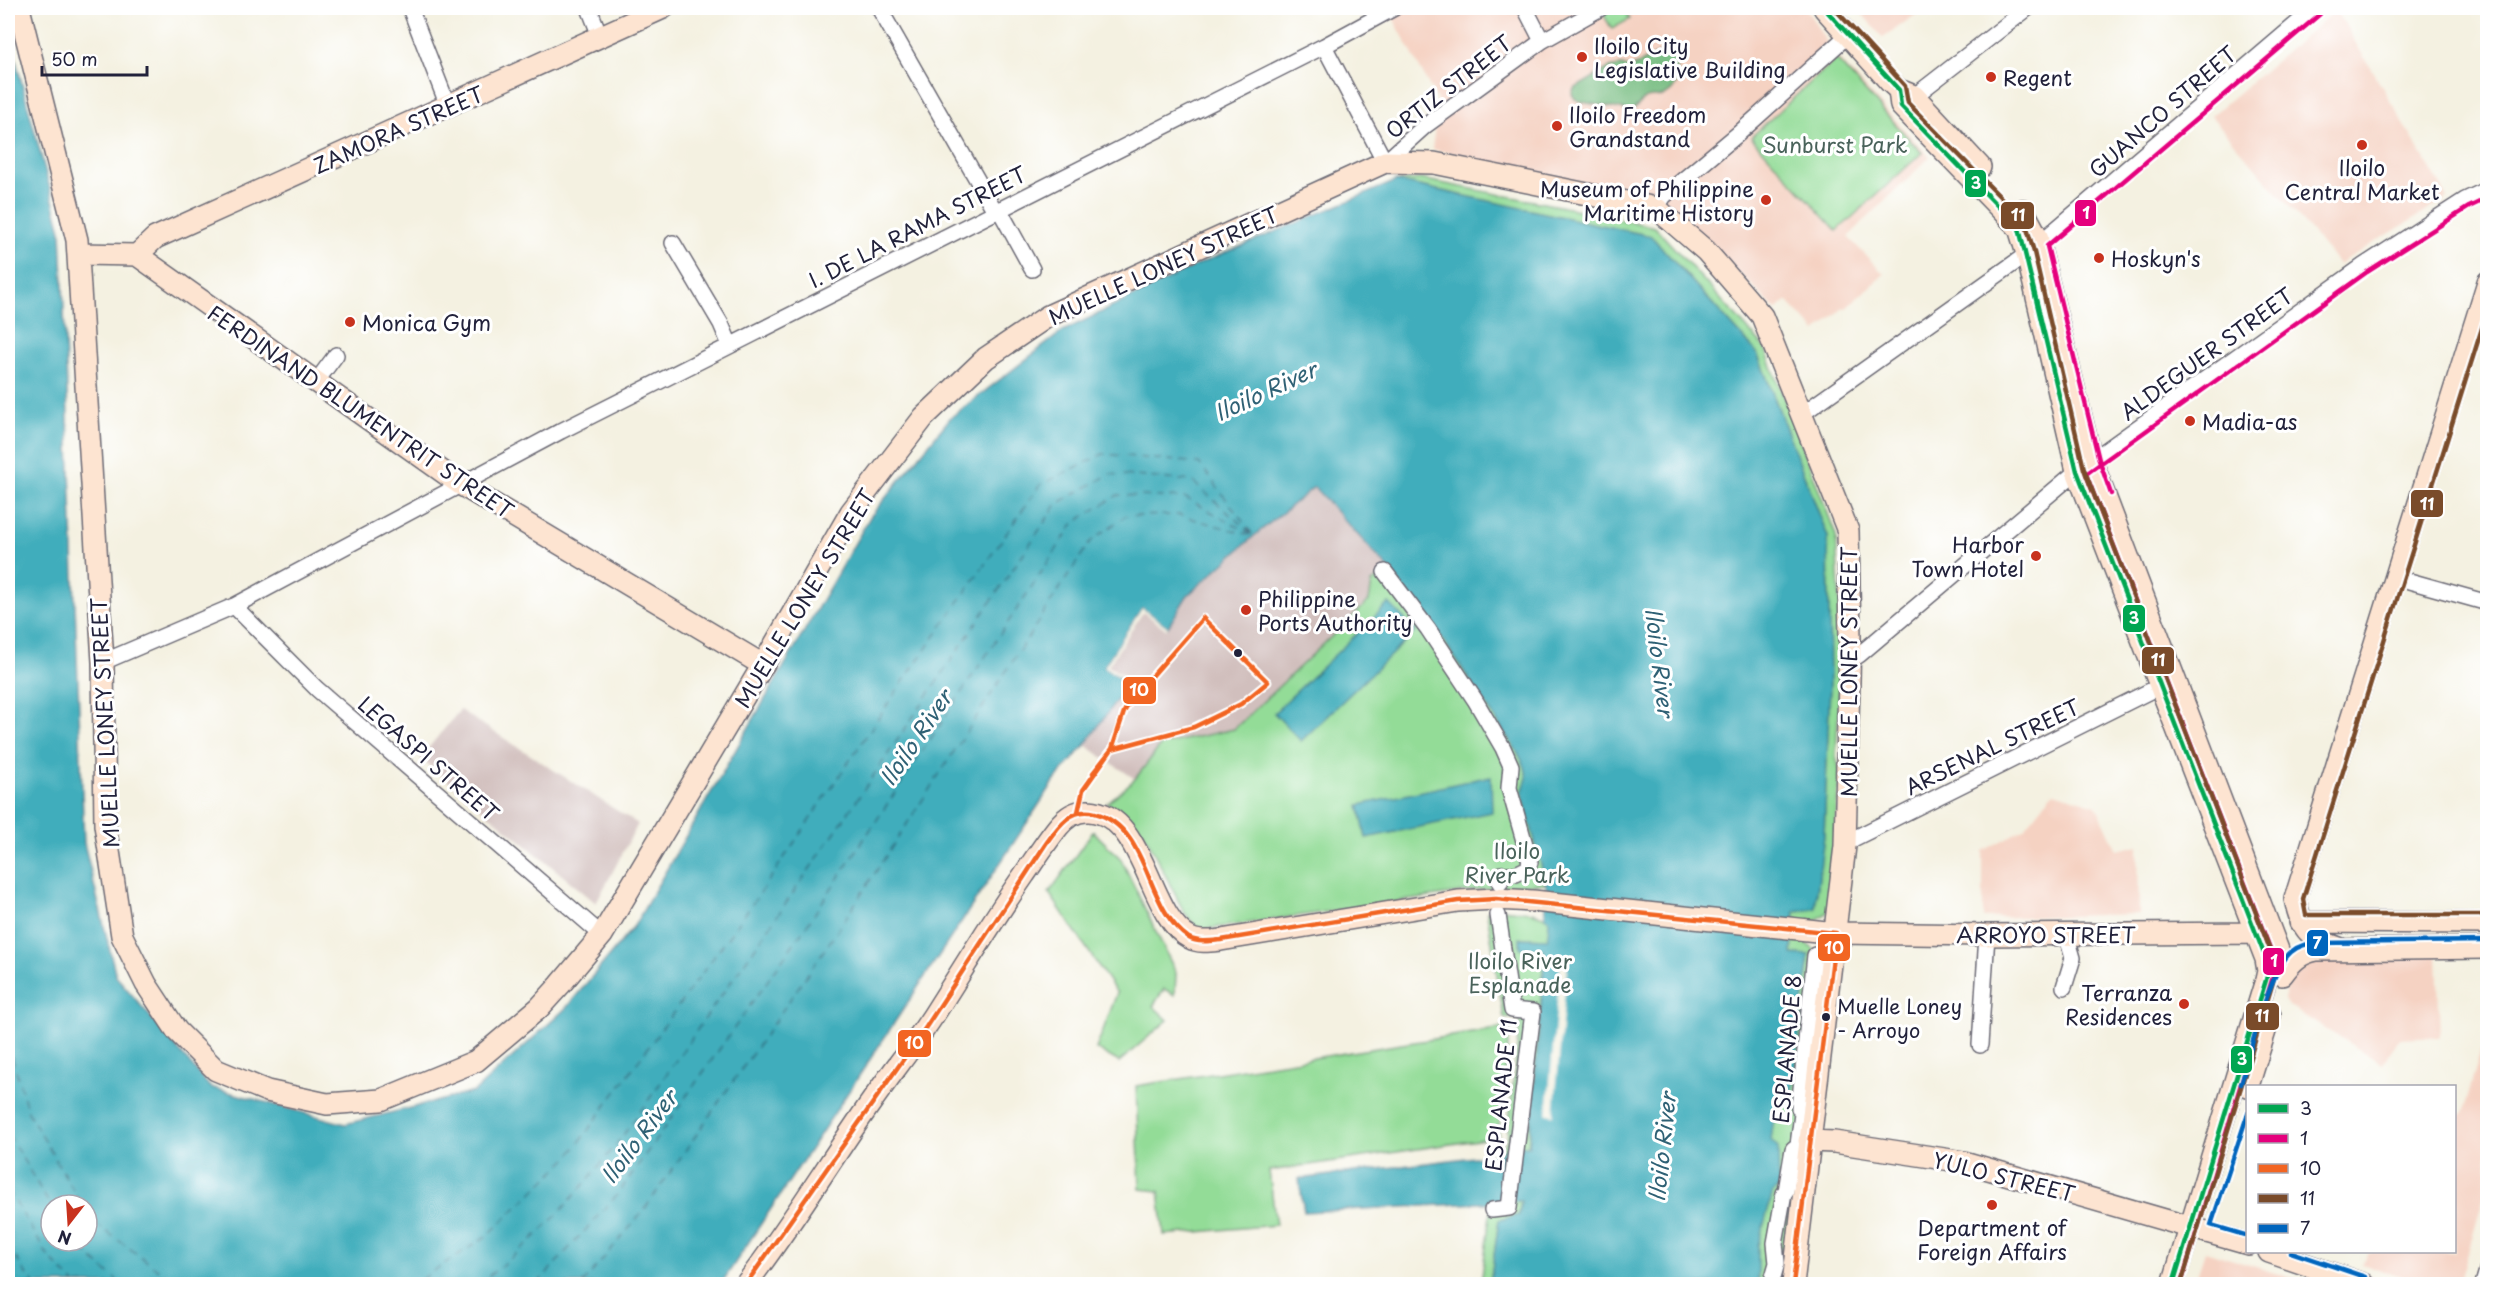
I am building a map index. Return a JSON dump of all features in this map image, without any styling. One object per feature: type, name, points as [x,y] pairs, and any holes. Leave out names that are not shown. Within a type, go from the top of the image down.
[{"type":"main road","name":"MUELLE LONEY STREET","points":[[19,8],[78,240],[103,662],[105,825],[122,936],[146,984],[177,1031],[216,1070],[267,1091],[327,1104],[381,1100],[476,1061],[539,1008],[602,935],[851,512],[924,417],[986,358],[1048,316],[1385,162],[1434,163],[1656,208],[1706,251],[1762,316],[1848,531],[1850,661],[1845,846],[1793,1284]]},
{"type":"main road","name":"ZAMORA STREET","points":[[137,255],[155,238],[663,8]]},
{"type":"main road","points":[[1824,8],[1905,97],[1922,130],[2010,217],[2033,249],[2084,466],[2160,686],[2263,932],[2280,957],[2282,975]]},
{"type":"main road","points":[[79,254],[137,255]]},
{"type":"main road","name":"FERDINAND BLUMENTRIT STREET","points":[[137,255],[460,484],[763,665]]},
{"type":"main road","points":[[2342,949],[2318,939],[2300,922],[2295,898],[2395,577],[2483,310],[2487,282]]},
{"type":"main road","points":[[2084,466],[2263,932],[2268,971],[2196,1228],[2186,1284]]},
{"type":"main road","name":"ARROYO STREET","points":[[746,1284],[872,1100],[926,1027],[1044,846],[1069,816],[1078,812],[1090,811],[1106,815],[1120,826],[1131,840],[1170,917],[1190,938],[1203,941],[1458,902],[1496,899],[1836,933],[1987,935],[2263,932]]},
{"type":"main road","points":[[2300,922],[2487,923]]},
{"type":"main road","points":[[2249,1085],[2282,975],[2294,959],[2302,953],[2342,949],[2487,948]]},
{"type":"main road","points":[[2173,1284],[2246,1092]]},
{"type":"main road","name":"YULO STREET","points":[[1809,1141],[1834,1142],[1964,1162],[2246,1244]]},
{"type":"main road","points":[[2275,1253],[2363,1284]]},
{"type":"street","points":[[410,8],[448,106]]},
{"type":"street","points":[[589,8],[600,36]]},
{"type":"street","points":[[879,8],[1032,269]]},
{"type":"street","name":"I. DE LA RAMA STREET","points":[[460,484],[730,345],[1324,46],[1394,8]]},
{"type":"street","points":[[1525,8],[1542,41]]},
{"type":"street","name":"ORTIZ STREET","points":[[1385,162],[1425,126],[1542,41],[1600,8]]},
{"type":"street","points":[[1905,97],[2028,8]]},
{"type":"street","name":"GUANCO STREET","points":[[1802,414],[2033,249],[2315,8]]},
{"type":"street","points":[[1656,208],[1664,196],[1738,134],[1848,35]]},
{"type":"street","points":[[1324,46],[1385,162]]},
{"type":"street","name":"ALDEGUER STREET","points":[[1850,661],[2084,466],[2363,266],[2465,200],[2487,189]]},
{"type":"street","points":[[673,243],[721,324],[730,345]]},
{"type":"street","points":[[316,382],[336,355]]},
{"type":"street","points":[[103,662],[234,606],[460,484]]},
{"type":"street","points":[[1385,572],[1456,670],[1511,766],[1509,788],[1530,862],[1528,868],[1522,872],[1502,874],[1500,883]]},
{"type":"street","points":[[2395,577],[2487,603]]},
{"type":"street","name":"LEGASPI STREET","points":[[234,606],[317,689],[602,935]]},
{"type":"street","name":"ARSENAL STREET","points":[[1845,846],[1853,839],[2160,686]]},
{"type":"street","name":"ESPLANADE 11","points":[[1492,1210],[1509,1208],[1533,1012],[1512,1010],[1498,915]]},
{"type":"street","points":[[2064,987],[2073,958],[2066,934]]},
{"type":"street","points":[[1980,1045],[1987,935]]},
{"type":"street","name":"ESPLANADE 8","points":[[1771,1284],[1777,1263],[1775,1243],[1784,1193],[1794,1149],[1798,1145],[1802,1113],[1799,1108],[1815,955]]},
{"type":"street","points":[[2483,1284],[2487,1267]]},
{"type":"shaded area","points":[[1404,8],[1806,8],[1833,53],[1930,157],[1848,237],[1884,274],[1816,332],[1787,301],[1776,310],[1671,204],[1432,149],[1438,102],[1391,14]]},
{"type":"shaded area","points":[[1857,8],[1925,8],[1883,38]]},
{"type":"shaded area","name":"Iloilo Central Market","points":[[2336,10],[2448,198],[2339,264],[2211,116]]},
{"type":"shaded area","points":[[1314,487],[1389,569],[1372,583],[1369,601],[1234,729],[1161,745],[1135,779],[1085,745],[1129,683],[1104,667],[1142,608],[1168,626],[1187,596],[1254,536]]},
{"type":"shaded area","points":[[460,710],[638,824],[596,903],[420,758]]},
{"type":"shaded area","points":[[2054,792],[2096,805],[2117,850],[2138,845],[2139,914],[1983,918],[1983,851],[2025,828]]},
{"type":"shaded area","points":[[2437,953],[2440,1037],[2399,1039],[2383,1064],[2288,1006],[2284,999],[2290,973],[2310,958]]},
{"type":"shaded area","points":[[2487,1029],[2487,1186],[2459,1284],[2422,1284],[2362,1264],[2368,1253],[2456,1253],[2456,1118],[2463,1113]]},
{"type":"shaded area","points":[[2205,1251],[2310,1284],[2194,1284]]},
{"type":"green space","points":[[1607,8],[1623,8],[1630,19],[1612,29],[1601,11]]},
{"type":"green space","points":[[1668,52],[1677,69],[1677,82],[1674,87],[1664,96],[1645,99],[1631,111],[1582,102],[1575,99],[1572,94],[1574,89],[1609,68],[1633,67],[1659,53]]},
{"type":"green space","name":"Sunburst Park","points":[[1836,59],[1922,153],[1837,231],[1751,137]]},
{"type":"green space","points":[[1421,179],[1655,227],[1765,348],[1836,535],[1840,609],[1836,756],[1840,771],[1828,912],[1811,924],[1794,920],[1795,911],[1815,908],[1824,836],[1830,683],[1828,537],[1757,353],[1651,236],[1396,181]]},
{"type":"green space","name":"Iloilo River Park","points":[[1389,569],[1438,632],[1525,767],[1527,778],[1522,793],[1546,883],[1487,889],[1199,930],[1184,912],[1143,831],[1107,803],[1135,779],[1161,745],[1234,729],[1369,601],[1372,583]]},
{"type":"green space","points":[[1093,831],[1121,859],[1176,973],[1175,995],[1164,989],[1153,1006],[1168,1020],[1119,1062],[1096,1049],[1117,993],[1049,893]]},
{"type":"green space","name":"Iloilo River Esplanade","points":[[1501,909],[1532,912],[1549,918],[1548,939],[1520,938],[1544,949],[1528,1149],[1519,1216],[1499,1220],[1490,1284],[1481,1284],[1498,1154],[1507,1140],[1520,1020],[1512,1017],[1504,1018],[1487,912]]},
{"type":"green space","points":[[1793,941],[1803,941],[1822,956],[1786,1284],[1746,1284],[1776,1106],[1791,1101],[1809,955],[1792,954]]},
{"type":"green space","points":[[1510,1027],[1498,1137],[1269,1171],[1276,1225],[1164,1235],[1159,1191],[1140,1189],[1136,1086]]},
{"type":"water","name":"Iloilo River","points":[[8,31],[61,230],[84,843],[116,976],[210,1087],[345,1124],[474,1092],[566,1008],[634,926],[870,517],[950,418],[1063,331],[1203,262],[1396,181],[1651,236],[1757,353],[1828,537],[1830,683],[1824,836],[1815,909],[1795,911],[1792,954],[1809,955],[1791,1102],[1776,1106],[1771,1140],[1778,1146],[1779,1188],[1773,1192],[1758,1245],[1758,1284],[1490,1284],[1499,1220],[1519,1215],[1521,1201],[1304,1212],[1299,1179],[1498,1154],[1511,1145],[1529,1146],[1544,949],[1520,948],[1520,938],[1548,939],[1549,919],[1545,917],[1546,883],[1522,793],[1527,778],[1525,767],[1518,753],[1438,632],[1389,569],[1314,487],[1254,536],[1187,596],[1168,627],[1142,608],[1104,667],[1129,683],[1085,745],[1056,779],[721,1284],[8,1284]]},
{"type":"water","points":[[1389,603],[1416,631],[1301,741],[1274,713]]},
{"type":"water","points":[[1491,776],[1492,812],[1366,838],[1359,805]]},
{"type":"pier","points":[[1142,608],[1168,627],[1166,629],[1143,612],[1108,666],[1131,680],[1129,683],[1104,667]]},
{"type":"pier","points":[[1561,957],[1568,958],[1554,1115],[1547,1114]]},
{"type":"ferry route","points":[[408,1284],[423,1278],[488,1235],[568,1158],[763,889],[1040,485],[1103,454],[1199,463],[1254,536]]},
{"type":"ferry route","points":[[477,1284],[546,1226],[577,1193],[633,1122],[886,758],[1057,504],[1110,474],[1192,481],[1250,532]]},
{"type":"ferry route","points":[[537,1284],[617,1195],[813,916],[1074,523],[1118,495],[1186,498],[1253,535]]},
{"type":"ferry route","points":[[582,1284],[642,1213],[838,930],[1090,542],[1125,516],[1179,515],[1250,535]]},
{"type":"ferry route","points":[[8,1043],[28,1112],[75,1193]]},
{"type":"ferry route","points":[[8,1134],[43,1193]]},
{"type":"ferry route","points":[[8,1190],[48,1256],[75,1284]]},
{"type":"ferry route","points":[[99,1226],[178,1284]]},
{"type":"ferry route","points":[[8,1245],[35,1284]]},
{"type":"ferry route","points":[[86,1253],[121,1284]]},
{"type":"transit line","name":"3","points":[[1824,8],[1899,90],[1901,106],[2019,228],[2077,471],[2266,959],[2268,971],[2266,980],[2173,1284]]},
{"type":"transit line","name":"11","points":[[1834,8],[1905,86],[1908,103],[2026,225],[2084,469],[2273,957],[2275,971],[2273,982],[2181,1284]]},
{"type":"transit line","name":"1","points":[[2111,494],[2099,460],[2047,246],[2320,14]]},
{"type":"transit line","name":"1","points":[[2181,1284],[2275,970],[2273,956],[2086,474],[2367,272],[2469,207],[2488,198]]},
{"type":"transit line","name":"11","points":[[2488,309],[2303,899],[2306,915],[2488,915]]},
{"type":"transit line","name":"10","points":[[1203,618],[1268,682]]},
{"type":"transit line","name":"10","points":[[1093,773],[1112,749],[1124,712],[1131,700],[1203,618]]},
{"type":"transit line","name":"10","points":[[1078,812],[1083,790],[1112,749],[1194,727],[1241,704],[1268,682]]},
{"type":"transit line","name":"10","points":[[746,1284],[926,1027],[1050,838],[1066,820],[1086,812],[1095,813],[1113,822],[1127,835],[1163,908],[1174,925],[1196,941],[1221,940],[1458,901],[1496,899],[1836,933],[1793,1284]]},
{"type":"transit line","name":"7","points":[[2241,1084],[2275,976],[2283,962],[2297,948],[2317,943],[2488,941]]},
{"type":"transit line","name":"7","points":[[2246,1119],[2211,1225],[2246,1235]]},
{"type":"transit line","name":"7","points":[[2294,1253],[2365,1277]]},
{"type":"place","name":"Iloilo City Legislative Building","points":[[1582,57]]},
{"type":"place","name":"Regent","points":[[1991,77]]},
{"type":"place","name":"Iloilo Freedom Grandstand","points":[[1557,126]]},
{"type":"place","name":"Iloilo Central Market","points":[[2362,145]]},
{"type":"place","name":"Museum of Philippine Maritime History","points":[[1766,200]]},
{"type":"place","name":"Hoskyn's","points":[[2099,258]]},
{"type":"place","name":"Monica Gym","points":[[350,322]]},
{"type":"place","name":"Madia-as","points":[[2190,421]]},
{"type":"place","name":"Harbor Town Hotel","points":[[2036,556]]},
{"type":"place","name":"Philippine Ports Authority","points":[[1246,610]]},
{"type":"place","name":"Terranza Residences","points":[[2184,1004]]},
{"type":"place","name":"Muelle Loney - Arroyo","points":[[1826,1017]]},
{"type":"place","name":"Department of Foreign Affairs","points":[[1992,1205]]}]
